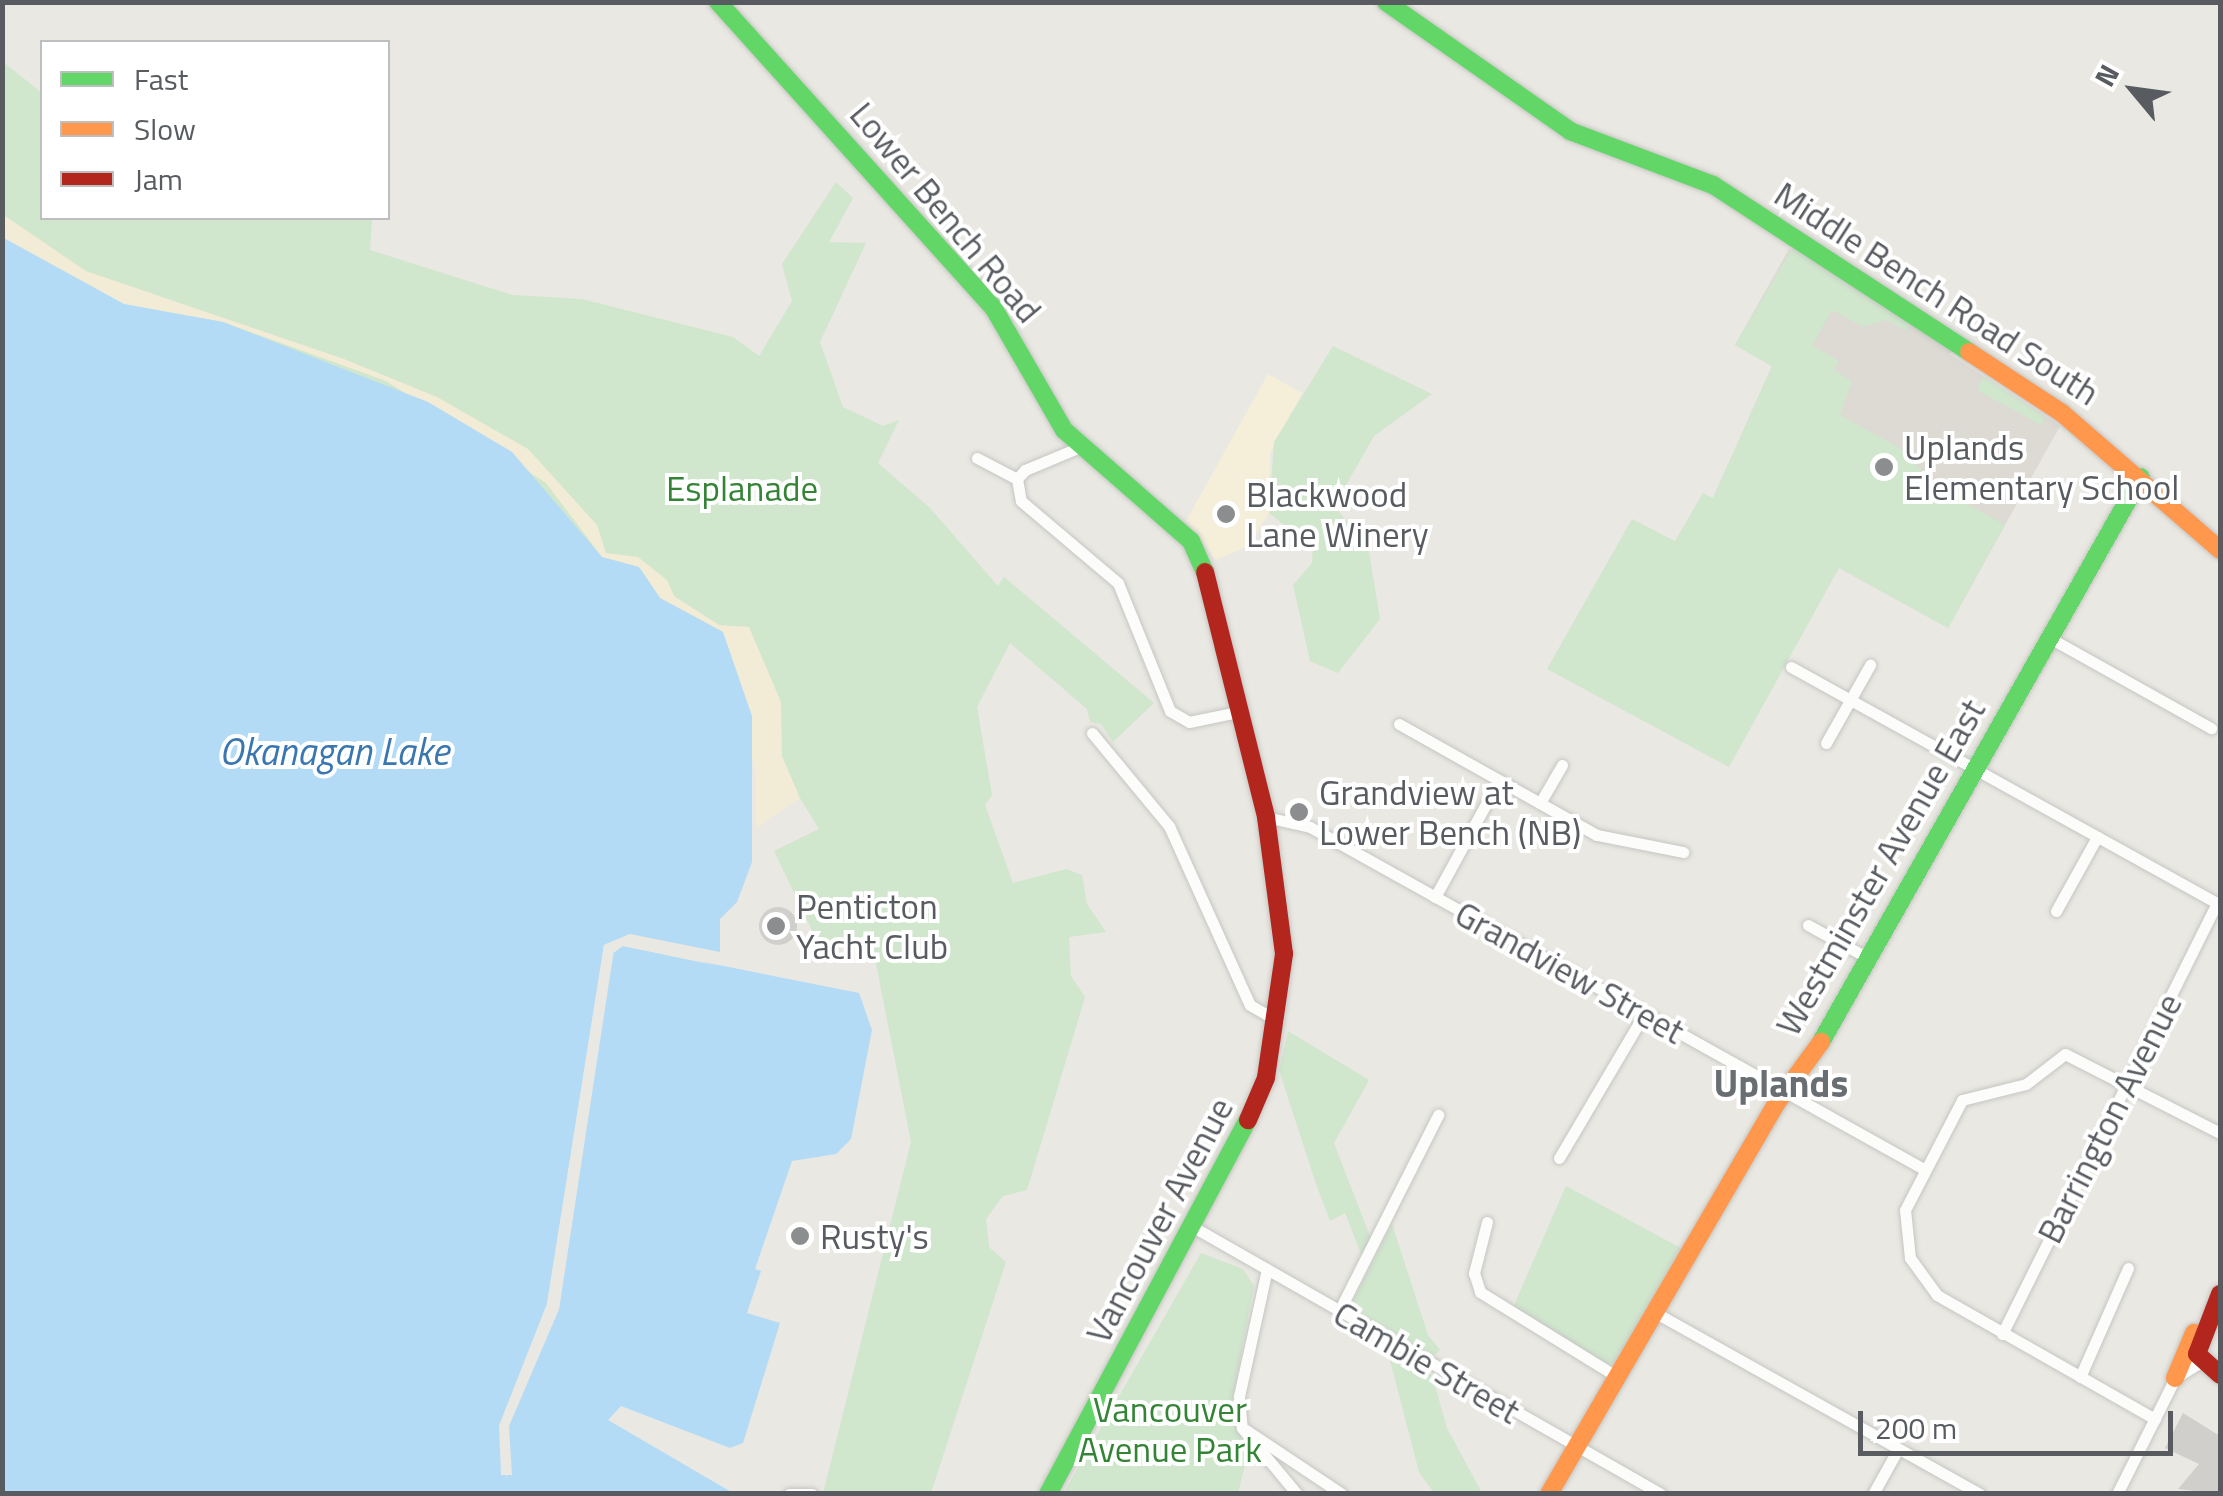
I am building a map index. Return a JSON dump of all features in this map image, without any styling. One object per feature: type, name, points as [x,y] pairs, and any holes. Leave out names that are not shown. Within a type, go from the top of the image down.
[{"type":"street","name":"Lower Bench Road","points":[[718,2],[994,307],[1080,447],[1191,541],[1215,596],[1266,817],[1284,926],[1278,1022]]},
{"type":"street","name":"Middle Bench Road South","points":[[1386,2],[1580,137],[1700,180],[2062,412],[2220,550]]},
{"type":"street","points":[[1017,479],[1080,447]]},
{"type":"street","points":[[977,458],[1017,479],[1026,509],[1090,553],[1118,583],[1170,712],[1189,722],[1242,711]]},
{"type":"street","name":"Westminster Avenue East","points":[[1550,1494],[1616,1376],[1868,958],[2140,477]]},
{"type":"street","points":[[2048,637],[2211,728]]},
{"type":"street","points":[[1826,743],[1870,665]]},
{"type":"street","points":[[1791,668],[2219,904]]},
{"type":"street","points":[[1399,724],[1623,845],[1683,852]]},
{"type":"street","points":[[1092,733],[1169,826],[1250,1005],[1278,1022]]},
{"type":"street","points":[[1540,803],[1562,765]]},
{"type":"street","points":[[1435,896],[1500,780]]},
{"type":"street","name":"Grandview Street","points":[[1266,817],[1300,822],[1922,1168]]},
{"type":"street","points":[[2056,911],[2098,837]]},
{"type":"street","name":"Barrington Avenue","points":[[2002,1334],[2219,904]]},
{"type":"street","points":[[1808,925],[1868,958]]},
{"type":"street","points":[[1559,1158],[1644,1014]]},
{"type":"street","name":"Vancouver Avenue","points":[[1048,1494],[1195,1228],[1256,1105],[1278,1022]]},
{"type":"street","points":[[2155,1419],[1937,1295],[1910,1258],[1905,1210],[1922,1168],[1968,1096],[2019,1087],[2059,1056],[2080,1055],[2220,1133]]},
{"type":"street","points":[[1338,1311],[1438,1114]]},
{"type":"street","points":[[1487,1222],[1474,1273],[1480,1292],[1616,1376]]},
{"type":"street","name":"Cambie Street","points":[[1195,1228],[1660,1494]]},
{"type":"street","points":[[2080,1377],[2128,1268]]},
{"type":"street","points":[[1268,1269],[1239,1396],[1242,1428],[1297,1494]]},
{"type":"street","points":[[2117,1494],[2220,1294]]},
{"type":"street","points":[[1656,1313],[1980,1494]]},
{"type":"street","points":[[2201,1362],[2206,1323]]},
{"type":"street","points":[[2201,1362],[2220,1376]]},
{"type":"street","points":[[2175,1378],[2201,1362]]},
{"type":"street","points":[[1242,1428],[1342,1494]]},
{"type":"street","points":[[1872,1494],[1898,1448]]},
{"type":"street","points":[[789,1494],[812,1494]]},
{"type":"shaded area","name":"Uplands Elementary School","points":[[1789,249],[1954,350],[1949,354],[2060,426],[1948,628],[1713,498],[1772,366],[1735,345]]},
{"type":"shaded area","points":[[1268,374],[1302,393],[1270,453],[1269,513],[1248,546],[1216,560],[1186,521]]},
{"type":"green space","name":"Esplanade","points":[[2,61],[40,91],[40,220],[372,220],[370,250],[512,295],[582,299],[733,337],[759,356],[792,301],[782,264],[836,182],[853,198],[829,242],[866,243],[820,342],[843,407],[883,426],[899,420],[878,463],[930,508],[998,586],[1004,577],[1154,703],[1113,742],[1101,724],[1090,722],[1087,709],[1010,643],[977,707],[992,795],[985,805],[1013,883],[1066,869],[1082,875],[1087,904],[1106,932],[1069,937],[1071,976],[1085,997],[1027,1190],[1003,1196],[986,1219],[989,1247],[1006,1262],[931,1493],[823,1493],[911,1142],[870,933],[824,955],[774,851],[819,829],[800,798],[619,565],[209,323],[3,237]]},
{"type":"green space","points":[[1793,247],[1911,324],[1907,331],[1886,320],[1863,327],[1832,310],[1812,345],[1839,361],[1834,370],[1852,381],[1840,415],[1900,448],[1935,486],[2005,525],[1948,628],[1839,568],[1729,767],[1547,669],[1632,519],[1675,541],[1703,493],[1713,498],[1772,366],[1735,345]]},
{"type":"green space","points":[[1333,346],[1432,394],[1374,436],[1334,506],[1368,546],[1380,619],[1338,673],[1310,661],[1293,585],[1312,563],[1313,547],[1269,513],[1274,442]]},
{"type":"green space","points":[[1983,376],[2045,417],[2041,425],[1977,390]]},
{"type":"green space","points":[[1288,1031],[1369,1080],[1334,1143],[1371,1239],[1361,1254],[1345,1213],[1330,1221],[1316,1184],[1279,1070]]},
{"type":"green space","points":[[1566,1186],[1688,1252],[1616,1363],[1604,1364],[1511,1312]]},
{"type":"green space","points":[[1392,1224],[1428,1335],[1440,1350],[1429,1360],[1361,1319],[1352,1303]]},
{"type":"green space","name":"Vancouver Avenue Park","points":[[1201,1253],[1243,1269],[1254,1286],[1231,1407],[1247,1457],[1238,1493],[1063,1494]]},
{"type":"green space","points":[[1387,1349],[1432,1375],[1447,1428],[1482,1493],[1434,1493],[1419,1472]]},
{"type":"sand","points":[[2,214],[86,271],[344,359],[437,397],[528,449],[597,525],[606,553],[638,557],[667,580],[674,596],[719,625],[749,627],[781,702],[782,756],[800,798],[756,828],[756,775],[723,632],[660,598],[639,567],[602,557],[546,483],[386,381],[223,322],[124,304],[36,262],[3,237]]},
{"type":"water","name":"Okanagan Lake","points":[[2,237],[124,304],[223,322],[428,402],[512,452],[602,557],[639,567],[660,598],[723,632],[752,716],[752,862],[737,902],[720,919],[720,952],[630,934],[604,945],[547,1304],[499,1426],[501,1475],[512,1475],[509,1426],[559,1309],[614,950],[623,946],[859,993],[872,1030],[851,1139],[836,1154],[792,1161],[755,1269],[761,1271],[747,1313],[780,1323],[743,1443],[730,1448],[621,1406],[608,1420],[733,1493],[3,1493]]},
{"type":"pier","points":[[630,934],[719,957],[630,939],[616,941],[609,949],[624,941],[718,966],[623,946],[612,954],[559,1309],[509,1425],[507,1479],[499,1426],[547,1304],[604,945]]},
{"type":"building","name":"Blackwood Lane Winery","points":[[1226,500],[1236,504],[1240,514],[1236,524],[1226,528],[1216,524],[1212,514],[1216,504]]},
{"type":"building","name":"Penticton Yacht Club","points":[[778,907],[791,913],[797,926],[791,939],[778,945],[765,939],[759,926],[765,913]]},
{"type":"building","points":[[2183,1413],[2220,1436],[2220,1494],[2178,1489],[2199,1464],[2165,1448]]},
{"type":"traffic: fast","points":[[718,2],[993,307],[1064,430],[1191,541],[1205,572]]},
{"type":"traffic: fast","points":[[1386,2],[1570,131],[1713,185],[1969,352]]},
{"type":"traffic: fast","points":[[1821,1042],[2141,477]]},
{"type":"traffic: fast","points":[[1048,1494],[1248,1120]]},
{"type":"traffic: slow","points":[[1969,352],[2062,413],[2220,550]]},
{"type":"traffic: slow","points":[[1549,1494],[1776,1104],[1821,1042]]},
{"type":"traffic: slow","points":[[2175,1378],[2194,1333]]},
{"type":"traffic: jam","points":[[1205,572],[1266,817],[1284,954],[1266,1078],[1248,1120]]},
{"type":"traffic: jam","points":[[2220,1294],[2197,1354],[2220,1375]]},
{"type":"place","name":"Uplands Elementary School","points":[[1884,467]]},
{"type":"place","name":"Blackwood Lane Winery","points":[[1226,514]]},
{"type":"place","name":"Grandview at Lower Bench (NB)","points":[[1299,812]]},
{"type":"place","name":"Penticton Yacht Club","points":[[776,926]]},
{"type":"place","name":"Rusty's","points":[[800,1236]]},
{"type":"district","name":"Uplands","points":[[1781,1084]]}]
